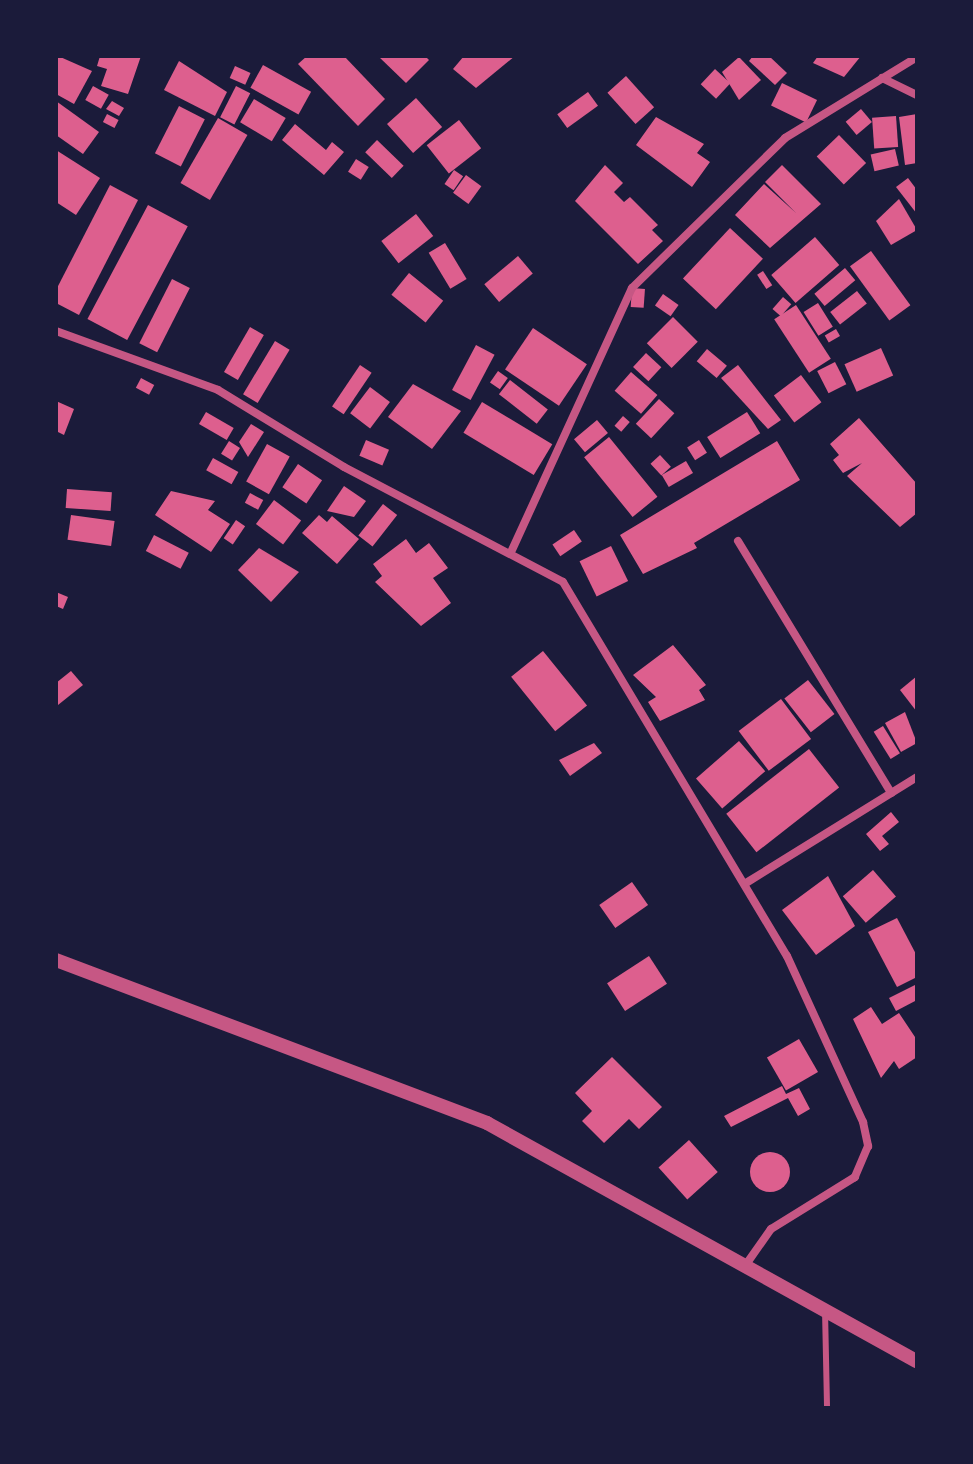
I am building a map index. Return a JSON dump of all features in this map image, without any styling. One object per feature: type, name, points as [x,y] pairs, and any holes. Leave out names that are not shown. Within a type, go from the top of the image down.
[{"type":"street","points":[[512,550],[632,288],[785,138],[914,59]]},
{"type":"street","points":[[882,78],[917,95]]},
{"type":"street","points":[[56,331],[218,390],[344,467],[512,550],[563,582],[746,883],[852,1086],[868,1146],[855,1177],[771,1229],[747,1263]]},
{"type":"street","points":[[738,541],[891,793]]},
{"type":"street","points":[[746,883],[917,777]]},
{"type":"street","points":[[56,960],[487,1123],[747,1263],[917,1361]]},
{"type":"lane","points":[[825,1307],[827,1408]]},
{"type":"building","points":[[58,56],[92,71],[74,104],[56,94]]},
{"type":"building","points":[[100,56],[141,56],[128,94],[101,86],[107,69],[97,66]]},
{"type":"building","points":[[307,56],[344,56],[385,99],[358,126],[298,64]]},
{"type":"building","points":[[378,56],[425,56],[429,60],[406,83]]},
{"type":"building","points":[[464,56],[515,56],[476,88],[453,69]]},
{"type":"building","points":[[753,56],[769,56],[787,73],[775,85],[749,61]]},
{"type":"building","points":[[818,56],[861,56],[844,77],[813,63]]},
{"type":"building","points":[[739,57],[761,80],[739,100],[722,72]]},
{"type":"building","points":[[179,61],[227,92],[215,116],[164,90]]},
{"type":"building","points":[[263,65],[311,92],[298,114],[250,88]]},
{"type":"building","points":[[235,66],[251,73],[245,85],[230,78]]},
{"type":"building","points":[[715,69],[730,83],[716,99],[701,84]]},
{"type":"building","points":[[626,76],[654,107],[636,124],[607,93]]},
{"type":"building","points":[[782,83],[817,100],[806,123],[771,105]]},
{"type":"building","points":[[93,86],[109,95],[101,109],[85,100]]},
{"type":"building","points":[[236,86],[250,93],[234,124],[220,117]]},
{"type":"building","points":[[588,92],[598,106],[567,128],[557,114]]},
{"type":"building","points":[[416,98],[442,127],[413,153],[387,124]]},
{"type":"building","points":[[254,99],[286,118],[272,141],[240,122]]},
{"type":"building","points":[[56,101],[99,132],[83,154],[56,135]]},
{"type":"building","points":[[112,101],[124,108],[119,116],[106,109]]},
{"type":"building","points":[[179,106],[205,119],[181,166],[155,153]]},
{"type":"building","points":[[861,109],[872,122],[857,135],[846,122]]},
{"type":"building","points":[[107,114],[119,120],[114,128],[103,122]]},
{"type":"building","points":[[917,114],[917,163],[905,165],[899,117]]},
{"type":"building","points":[[896,116],[898,147],[874,149],[872,118]]},
{"type":"building","points":[[656,117],[704,144],[697,153],[710,162],[692,187],[636,145]]},
{"type":"building","points":[[218,118],[247,135],[210,200],[180,183]]},
{"type":"building","points":[[459,120],[481,148],[449,174],[427,145]]},
{"type":"building","points":[[295,124],[326,150],[332,142],[344,152],[324,175],[282,140]]},
{"type":"building","points":[[839,135],[866,163],[844,185],[817,157]]},
{"type":"building","points":[[377,140],[404,166],[392,178],[365,152]]},
{"type":"building","points":[[895,149],[899,166],[874,171],[871,155]]},
{"type":"building","points":[[56,150],[100,178],[76,215],[56,202]]},
{"type":"building","points":[[356,159],[369,167],[361,180],[348,172]]},
{"type":"building","points":[[605,165],[623,183],[614,192],[624,202],[630,197],[658,225],[652,230],[663,241],[638,264],[575,201]]},
{"type":"building","points":[[782,165],[821,204],[770,248],[735,215],[764,184],[796,213],[765,182]]},
{"type":"building","points":[[454,170],[463,176],[454,190],[444,184]]},
{"type":"building","points":[[466,175],[481,186],[468,204],[453,193]]},
{"type":"building","points":[[908,178],[917,190],[917,214],[896,187]]},
{"type":"building","points":[[110,185],[138,200],[79,315],[56,303],[56,290]]},
{"type":"building","points":[[899,199],[917,230],[891,245],[876,221]]},
{"type":"building","points":[[148,205],[188,226],[127,340],[87,319]]},
{"type":"building","points":[[416,214],[433,236],[399,263],[381,241]]},
{"type":"building","points":[[730,228],[763,259],[716,309],[683,278]]},
{"type":"building","points":[[815,237],[839,265],[796,303],[771,275]]},
{"type":"building","points":[[445,243],[467,279],[450,289],[429,253]]},
{"type":"building","points":[[871,251],[910,305],[889,320],[850,266]]},
{"type":"building","points":[[518,256],[533,274],[499,302],[484,284]]},
{"type":"building","points":[[845,268],[855,280],[825,306],[814,294]]},
{"type":"building","points":[[763,271],[772,285],[766,289],[757,275]]},
{"type":"building","points":[[409,273],[443,301],[426,322],[391,295]]},
{"type":"building","points":[[172,279],[190,288],[157,352],[139,343]]},
{"type":"building","points":[[632,288],[645,289],[644,308],[631,307]]},
{"type":"building","points":[[857,291],[867,304],[840,325],[830,312]]},
{"type":"building","points":[[663,294],[679,305],[671,316],[655,305]]},
{"type":"building","points":[[783,297],[791,304],[781,316],[773,309]]},
{"type":"building","points":[[818,303],[833,327],[818,336],[804,312]]},
{"type":"building","points":[[796,305],[831,359],[809,373],[774,319]]},
{"type":"building","points":[[673,317],[698,342],[672,368],[647,343]]},
{"type":"building","points":[[250,327],[264,335],[238,380],[224,372]]},
{"type":"building","points":[[533,328],[587,364],[559,406],[505,369]]},
{"type":"building","points":[[836,329],[840,336],[829,342],[825,336]]},
{"type":"building","points":[[275,341],[290,350],[258,403],[243,394]]},
{"type":"building","points":[[476,345],[495,355],[471,400],[452,390]]},
{"type":"building","points":[[881,348],[893,375],[857,392],[844,364]]},
{"type":"building","points":[[707,349],[727,366],[717,378],[697,361]]},
{"type":"building","points":[[646,353],[661,367],[648,381],[633,367]]},
{"type":"building","points":[[835,362],[846,384],[829,393],[817,371]]},
{"type":"building","points":[[360,365],[372,373],[344,414],[332,406]]},
{"type":"building","points":[[738,365],[781,420],[768,429],[721,378]]},
{"type":"building","points":[[498,371],[508,378],[500,389],[490,382]]},
{"type":"building","points":[[631,372],[657,395],[641,414],[615,391]]},
{"type":"building","points":[[801,375],[821,402],[794,423],[774,395]]},
{"type":"building","points":[[141,378],[154,385],[149,395],[136,388]]},
{"type":"building","points":[[510,380],[548,410],[537,424],[499,394]]},
{"type":"building","points":[[413,384],[461,411],[432,449],[388,417]]},
{"type":"building","points":[[370,387],[390,402],[370,428],[350,413]]},
{"type":"building","points":[[659,399],[674,413],[651,438],[636,424]]},
{"type":"building","points":[[56,401],[74,409],[64,435],[56,431]]},
{"type":"building","points":[[482,402],[552,444],[534,475],[463,433]]},
{"type":"building","points":[[206,412],[234,428],[227,440],[199,424]]},
{"type":"building","points":[[747,412],[760,433],[720,458],[707,437]]},
{"type":"building","points":[[623,416],[630,422],[621,432],[614,426]]},
{"type":"building","points":[[859,418],[917,484],[917,513],[900,527],[847,476],[862,463],[843,473],[833,460],[839,455],[830,444]]},
{"type":"building","points":[[597,420],[608,433],[585,452],[574,439]]},
{"type":"building","points":[[251,424],[264,432],[248,457],[239,442]]},
{"type":"building","points":[[609,437],[657,497],[633,517],[584,457]]},
{"type":"building","points":[[366,440],[389,450],[382,465],[359,456]]},
{"type":"building","points":[[699,440],[707,453],[695,460],[687,447]]},
{"type":"building","points":[[229,441],[240,448],[232,461],[221,454]]},
{"type":"building","points":[[777,441],[800,480],[694,543],[697,548],[643,574],[620,535]]},
{"type":"building","points":[[267,444],[290,457],[269,494],[246,482]]},
{"type":"building","points":[[660,455],[671,467],[661,476],[650,464]]},
{"type":"building","points":[[213,458],[238,472],[232,484],[206,470]]},
{"type":"building","points":[[686,461],[693,473],[669,487],[662,475]]},
{"type":"building","points":[[298,464],[322,480],[306,503],[282,487]]},
{"type":"building","points":[[344,486],[366,501],[354,517],[327,511]]},
{"type":"building","points":[[67,489],[112,492],[111,511],[66,508]]},
{"type":"building","points":[[171,491],[215,501],[208,510],[230,524],[211,552],[155,515]]},
{"type":"building","points":[[250,493],[263,500],[258,510],[245,503]]},
{"type":"building","points":[[274,500],[301,520],[283,544],[256,524]]},
{"type":"building","points":[[383,504],[397,515],[373,547],[358,536]]},
{"type":"building","points":[[71,515],[115,521],[111,546],[68,540]]},
{"type":"building","points":[[319,515],[327,522],[332,516],[359,539],[337,564],[302,533]]},
{"type":"building","points":[[236,520],[245,526],[233,544],[224,538]]},
{"type":"building","points":[[574,530],[582,542],[560,556],[552,545]]},
{"type":"building","points":[[154,535],[189,553],[181,569],[146,551]]},
{"type":"building","points":[[406,539],[416,553],[429,543],[448,568],[433,578],[451,603],[421,626],[375,582],[382,576],[373,564]]},
{"type":"building","points":[[611,546],[628,581],[597,596],[580,561]]},
{"type":"building","points":[[259,548],[299,572],[271,602],[238,570]]},
{"type":"building","points":[[56,592],[68,597],[63,609],[56,606]]},
{"type":"building","points":[[673,645],[706,685],[699,690],[705,700],[660,721],[648,702],[656,697],[633,675]]},
{"type":"building","points":[[543,651],[587,705],[555,731],[511,677]]},
{"type":"building","points":[[71,671],[83,685],[58,705],[56,683]]},
{"type":"building","points":[[917,676],[917,712],[900,690]]},
{"type":"building","points":[[808,680],[834,714],[811,732],[784,698]]},
{"type":"building","points":[[781,699],[811,739],[769,771],[739,731]]},
{"type":"building","points":[[905,712],[917,743],[901,752],[885,723]]},
{"type":"building","points":[[883,726],[900,753],[891,759],[874,732]]},
{"type":"building","points":[[739,741],[765,771],[722,809],[696,778]]},
{"type":"building","points":[[594,743],[602,753],[570,776],[559,760]]},
{"type":"building","points":[[809,749],[839,788],[756,852],[726,814]]},
{"type":"building","points":[[891,812],[899,822],[882,836],[889,844],[880,851],[866,834]]},
{"type":"building","points":[[873,870],[896,896],[866,923],[843,896]]},
{"type":"building","points":[[828,876],[855,926],[816,955],[782,910]]},
{"type":"building","points":[[632,882],[648,905],[615,928],[599,905]]},
{"type":"building","points":[[897,918],[917,956],[917,977],[897,987],[868,932]]},
{"type":"building","points":[[649,956],[667,984],[625,1011],[607,983]]},
{"type":"building","points":[[917,984],[917,1000],[896,1011],[889,998]]},
{"type":"building","points":[[871,1007],[882,1024],[899,1013],[917,1040],[917,1057],[899,1069],[894,1061],[881,1078],[853,1019]]},
{"type":"building","points":[[799,1039],[818,1072],[786,1090],[767,1058]]},
{"type":"building","points":[[612,1057],[662,1107],[639,1129],[629,1119],[604,1143],[582,1121],[592,1111],[575,1093]]},
{"type":"building","points":[[782,1086],[786,1094],[799,1088],[810,1109],[798,1116],[788,1098],[731,1127],[724,1116]]},
{"type":"building","points":[[689,1140],[718,1172],[687,1199],[659,1167]]},
{"type":"building","points":[[770,1152],[784,1158],[790,1172],[784,1186],[770,1192],[756,1186],[750,1172],[756,1158]]}]
